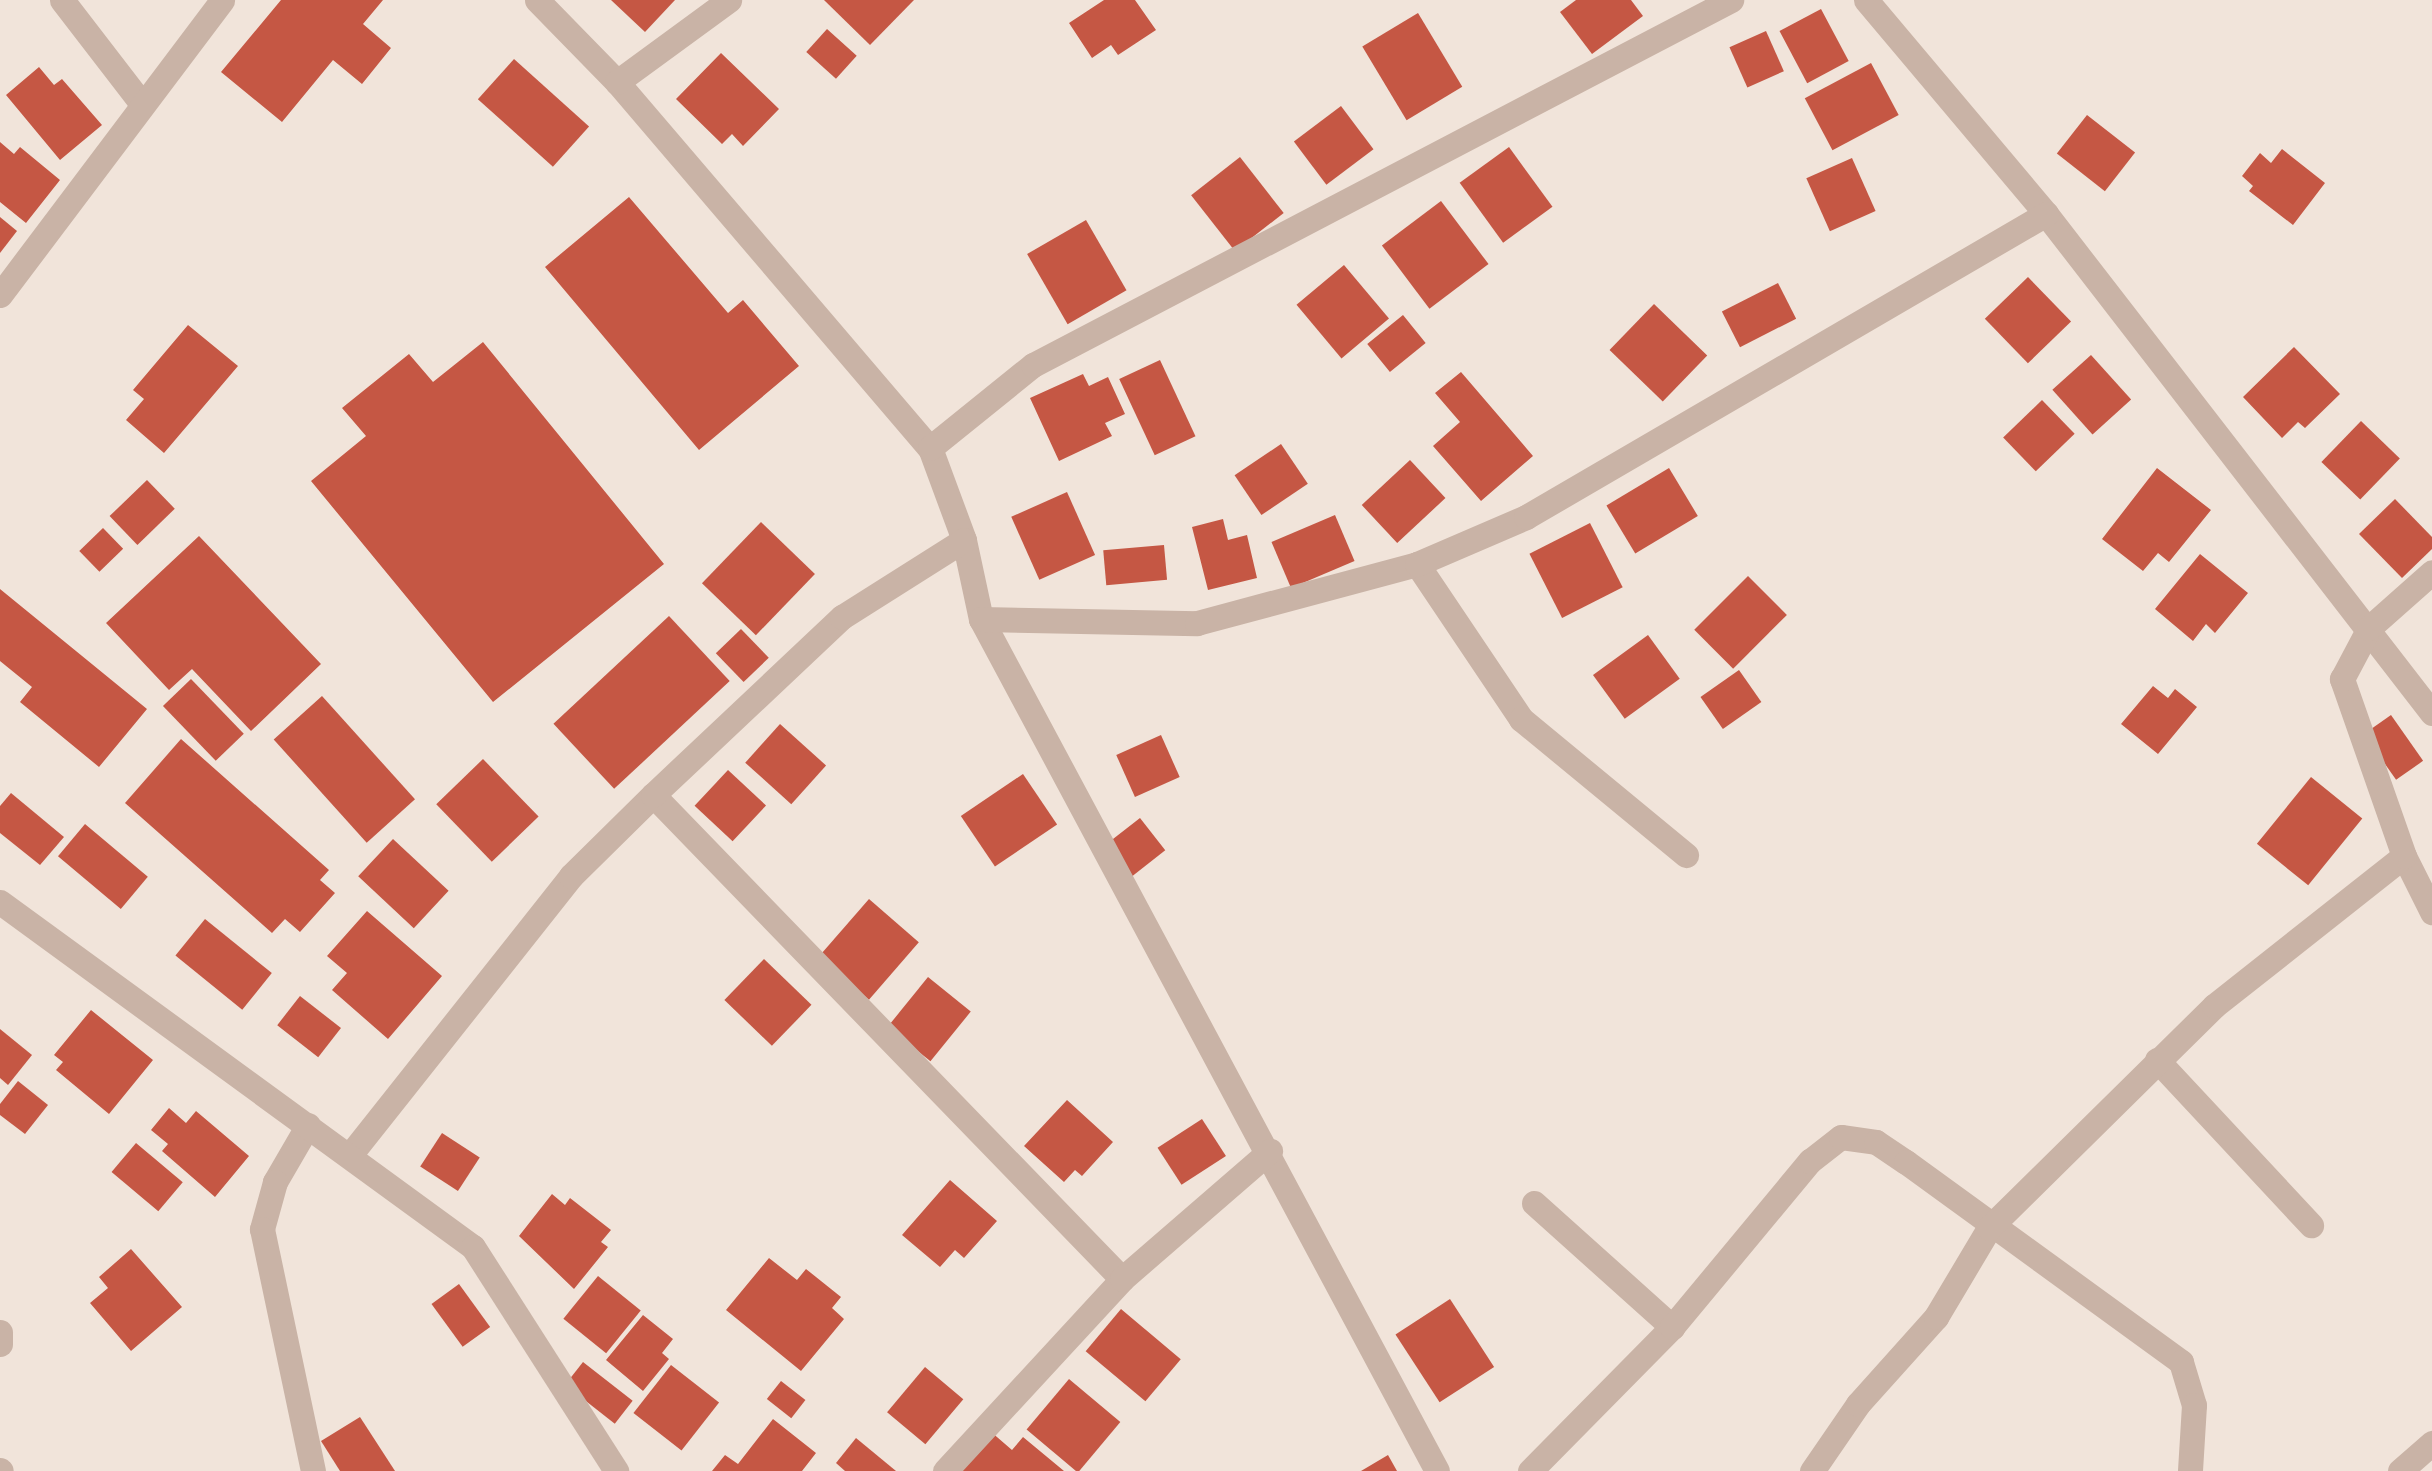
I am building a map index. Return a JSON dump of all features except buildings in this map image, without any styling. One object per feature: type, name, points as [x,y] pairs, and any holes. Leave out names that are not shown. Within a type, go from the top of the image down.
[{"type":"street","points":[[62,0],[142,104]]},
{"type":"street","points":[[0,295],[222,0]]},
{"type":"street","points":[[537,0],[617,82],[930,448],[964,540],[981,619],[1270,1151],[1437,1471]]},
{"type":"street","points":[[617,82],[729,0]]},
{"type":"street","points":[[930,448],[1033,364],[1731,0]]},
{"type":"street","points":[[1866,0],[2046,214],[2432,714]]},
{"type":"street","points":[[981,619],[1197,624],[1418,564],[1526,517],[2046,214]]},
{"type":"street","points":[[350,1155],[571,876],[652,794],[842,617],[964,540]]},
{"type":"street","points":[[1418,564],[1521,719],[1686,855]]},
{"type":"street","points":[[2432,572],[2369,628],[2346,663],[2344,696],[2404,856],[2432,912]]},
{"type":"street","points":[[652,794],[1122,1278]]},
{"type":"street","points":[[1812,1471],[1858,1404],[1936,1317],[1989,1228],[2214,1006],[2404,856]]},
{"type":"street","points":[[0,902],[473,1247],[616,1471]]},
{"type":"street","points":[[2157,1060],[2311,1225]]},
{"type":"street","points":[[308,1125],[275,1182],[262,1229],[313,1471]]},
{"type":"street","points":[[1530,1471],[1672,1327],[1777,1198],[1841,1137],[1876,1142],[1989,1228],[2180,1362],[2194,1405],[2190,1471]]},
{"type":"street","points":[[945,1471],[1122,1278],[1270,1151]]},
{"type":"street","points":[[1534,1203],[1672,1327]]},
{"type":"street","points":[[0,1332],[0,1344]]},
{"type":"street","points":[[2400,1471],[2432,1444]]}]
